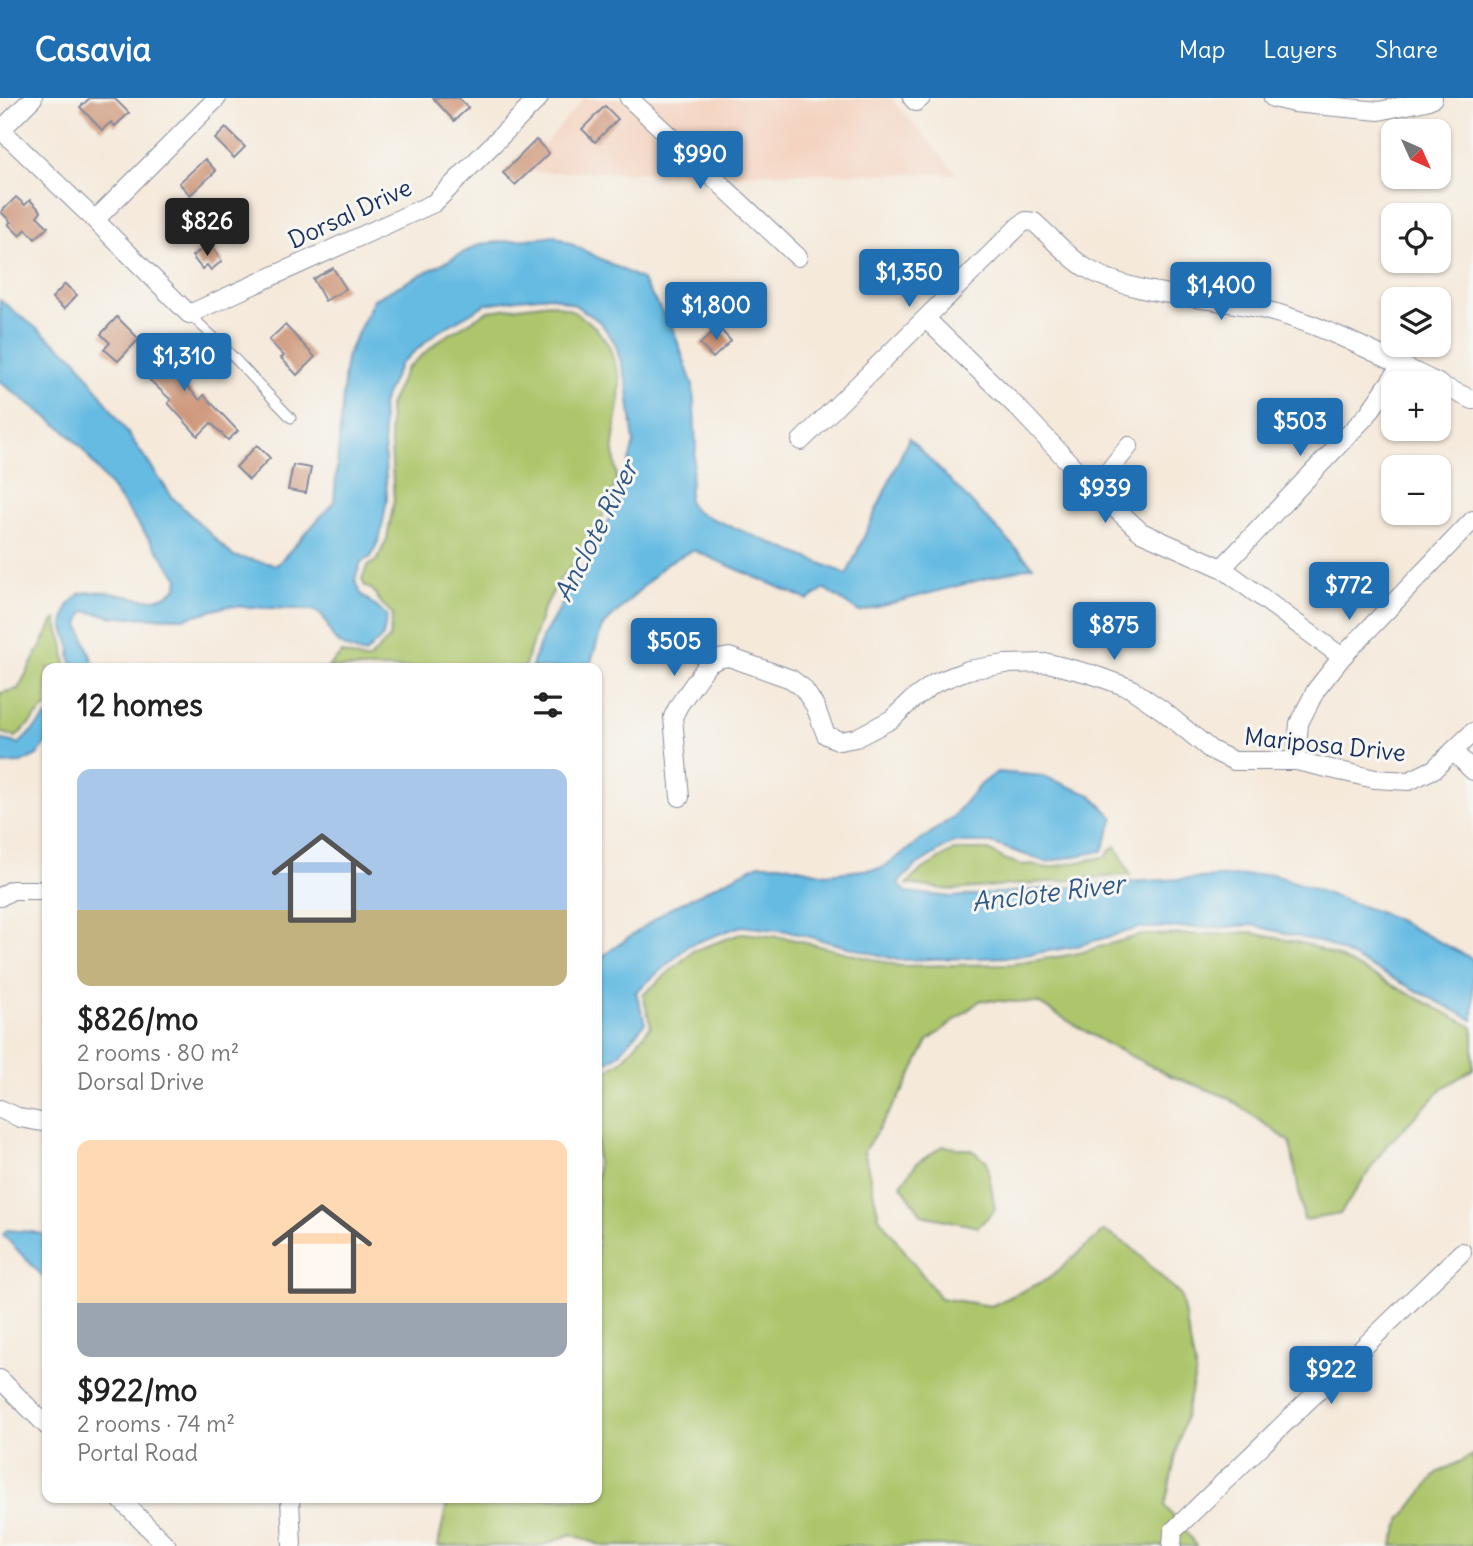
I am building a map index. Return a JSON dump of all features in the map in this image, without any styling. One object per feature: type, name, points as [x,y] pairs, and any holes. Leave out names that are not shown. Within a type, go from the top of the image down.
[{"type":"street","points":[[33,98],[1,130],[189,314]]},
{"type":"street","points":[[95,220],[217,98]]},
{"type":"street","name":"Dorsal Drive","points":[[189,314],[434,202],[539,98]]},
{"type":"street","points":[[629,98],[798,257]]},
{"type":"street","points":[[912,98],[916,102],[921,98]]},
{"type":"street","points":[[1273,98],[1294,103],[1379,111],[1433,98]]},
{"type":"street","points":[[801,441],[1026,221],[1034,222],[1083,267],[1104,278],[1128,286],[1262,310],[1333,332],[1412,371]]},
{"type":"street","points":[[926,319],[1018,408],[1094,489],[1142,532],[1222,568],[1342,657]]},
{"type":"street","points":[[1222,568],[1368,414],[1401,366]]},
{"type":"street","points":[[1451,389],[1473,400]]},
{"type":"street","points":[[1094,489],[1129,446]]},
{"type":"street","points":[[1296,761],[1299,723],[1316,690],[1342,657],[1473,520]]},
{"type":"street","name":"Mariposa Drive","points":[[680,797],[673,718],[708,664],[729,657],[776,672],[803,688],[815,706],[827,735],[840,741],[856,738],[892,719],[912,700],[935,684],[968,670],[1005,664],[1048,663],[1130,688],[1163,710],[1211,750],[1234,761],[1296,761],[1375,779],[1409,780],[1434,769],[1473,732]]},
{"type":"street","points":[[1454,752],[1473,771]]},
{"type":"street","points":[[0,897],[12,890],[42,890]]},
{"type":"street","points":[[0,1108],[20,1118],[42,1122]]},
{"type":"street","points":[[1173,1538],[1462,1252]]},
{"type":"street","points":[[0,1379],[42,1421]]},
{"type":"street","points":[[124,1503],[167,1546]]},
{"type":"street","points":[[290,1503],[292,1546]]},
{"type":"lane","points":[[189,314],[291,418]]},
{"type":"shaded area","points":[[584,98],[891,98],[957,174],[521,172]]},
{"type":"green space","points":[[550,303],[571,310],[589,322],[609,346],[620,380],[613,444],[617,479],[595,536],[560,579],[543,610],[526,663],[332,663],[342,653],[368,660],[389,639],[393,614],[379,601],[374,591],[365,586],[362,579],[367,567],[377,560],[387,539],[394,501],[389,406],[406,369],[441,339],[488,311]]},
{"type":"green space","points":[[57,619],[66,663],[42,663],[42,711],[16,737],[0,732],[0,693],[18,689]]},
{"type":"green space","points":[[1116,846],[1130,875],[952,890],[907,884],[920,871],[954,850],[989,850],[1022,865],[1047,868],[1104,857]]},
{"type":"green space","points":[[1248,932],[1306,944],[1336,956],[1473,1027],[1473,1069],[1443,1088],[1386,1146],[1340,1214],[1304,1220],[1290,1142],[1227,1097],[1171,1076],[1107,1044],[1038,1003],[981,1000],[928,1041],[904,1089],[864,1151],[879,1217],[940,1298],[991,1306],[1048,1279],[1104,1231],[1130,1246],[1181,1296],[1196,1372],[1165,1506],[1197,1546],[603,1546],[571,1534],[542,1546],[438,1546],[447,1503],[602,1503],[602,1074],[623,1060],[651,1026],[643,995],[693,951],[743,933],[787,938],[900,966],[1013,964],[1075,954],[1141,935]]},
{"type":"green space","points":[[943,1146],[971,1150],[987,1161],[995,1210],[978,1227],[922,1215],[901,1185],[917,1163]]},
{"type":"green space","points":[[1473,1455],[1473,1546],[1392,1546],[1401,1520],[1437,1473]]},
{"type":"water","points":[[555,236],[641,279],[673,329],[693,386],[696,448],[688,501],[696,512],[847,574],[909,438],[1033,566],[859,612],[825,589],[808,600],[693,550],[667,563],[602,627],[591,663],[533,663],[543,636],[601,539],[623,483],[634,443],[627,382],[615,343],[601,323],[573,304],[550,296],[518,299],[486,304],[436,333],[400,364],[382,404],[387,500],[380,537],[371,557],[361,562],[355,579],[361,594],[387,616],[383,636],[365,654],[337,642],[322,616],[312,610],[228,606],[185,618],[115,617],[84,611],[79,624],[93,663],[72,663],[71,649],[63,625],[68,606],[80,593],[100,592],[142,599],[160,598],[177,587],[178,578],[81,447],[63,429],[0,382],[0,300],[76,359],[173,498],[233,556],[277,565],[334,502],[346,358],[374,299],[480,244]]},
{"type":"water","points":[[42,721],[42,748],[37,755],[21,763],[0,764],[0,739],[19,744]]},
{"type":"water","name":"Anclote River","points":[[997,772],[1043,776],[1091,795],[1114,818],[1102,851],[1046,862],[991,843],[952,843],[915,866],[898,883],[906,892],[952,897],[1128,882],[1272,874],[1389,916],[1473,959],[1473,1020],[1327,944],[1252,925],[1139,928],[1073,947],[1012,957],[898,960],[787,931],[741,926],[689,945],[636,992],[645,1023],[618,1055],[602,1066],[602,956],[669,909],[759,864],[780,864],[826,874],[882,868],[953,817],[978,787]]},
{"type":"water","points":[[7,1230],[42,1234],[42,1276],[3,1235]]},
{"type":"building","points":[[90,98],[114,98],[129,113],[115,126],[111,122],[102,130],[80,107]]},
{"type":"building","points":[[433,98],[459,98],[468,108],[454,121]]},
{"type":"building","points":[[605,106],[618,119],[595,142],[582,129]]},
{"type":"building","points":[[226,128],[245,147],[234,158],[215,139]]},
{"type":"building","points":[[536,140],[549,153],[515,185],[503,173]]},
{"type":"building","points":[[205,159],[216,171],[190,195],[179,183]]},
{"type":"building","points":[[16,197],[25,205],[30,200],[41,211],[37,216],[48,227],[35,239],[26,229],[20,236],[1,212]]},
{"type":"building","points":[[210,244],[222,261],[211,270],[207,265],[202,269],[192,256]]},
{"type":"building","points":[[333,268],[346,289],[325,301],[313,279]]},
{"type":"building","points":[[65,284],[77,295],[64,309],[52,298]]},
{"type":"building","points":[[117,317],[139,339],[118,361],[104,349],[110,343],[101,334]]},
{"type":"building","points":[[285,325],[315,357],[297,375],[269,340]]},
{"type":"building","points":[[718,327],[731,341],[713,358],[700,344]]},
{"type":"building","points":[[168,341],[188,359],[174,373],[200,400],[204,395],[238,431],[228,440],[211,423],[198,436],[168,403],[171,400],[140,371]]},
{"type":"building","points":[[257,445],[270,458],[249,480],[236,467]]},
{"type":"building","points":[[293,465],[311,468],[306,493],[288,490]]}]
